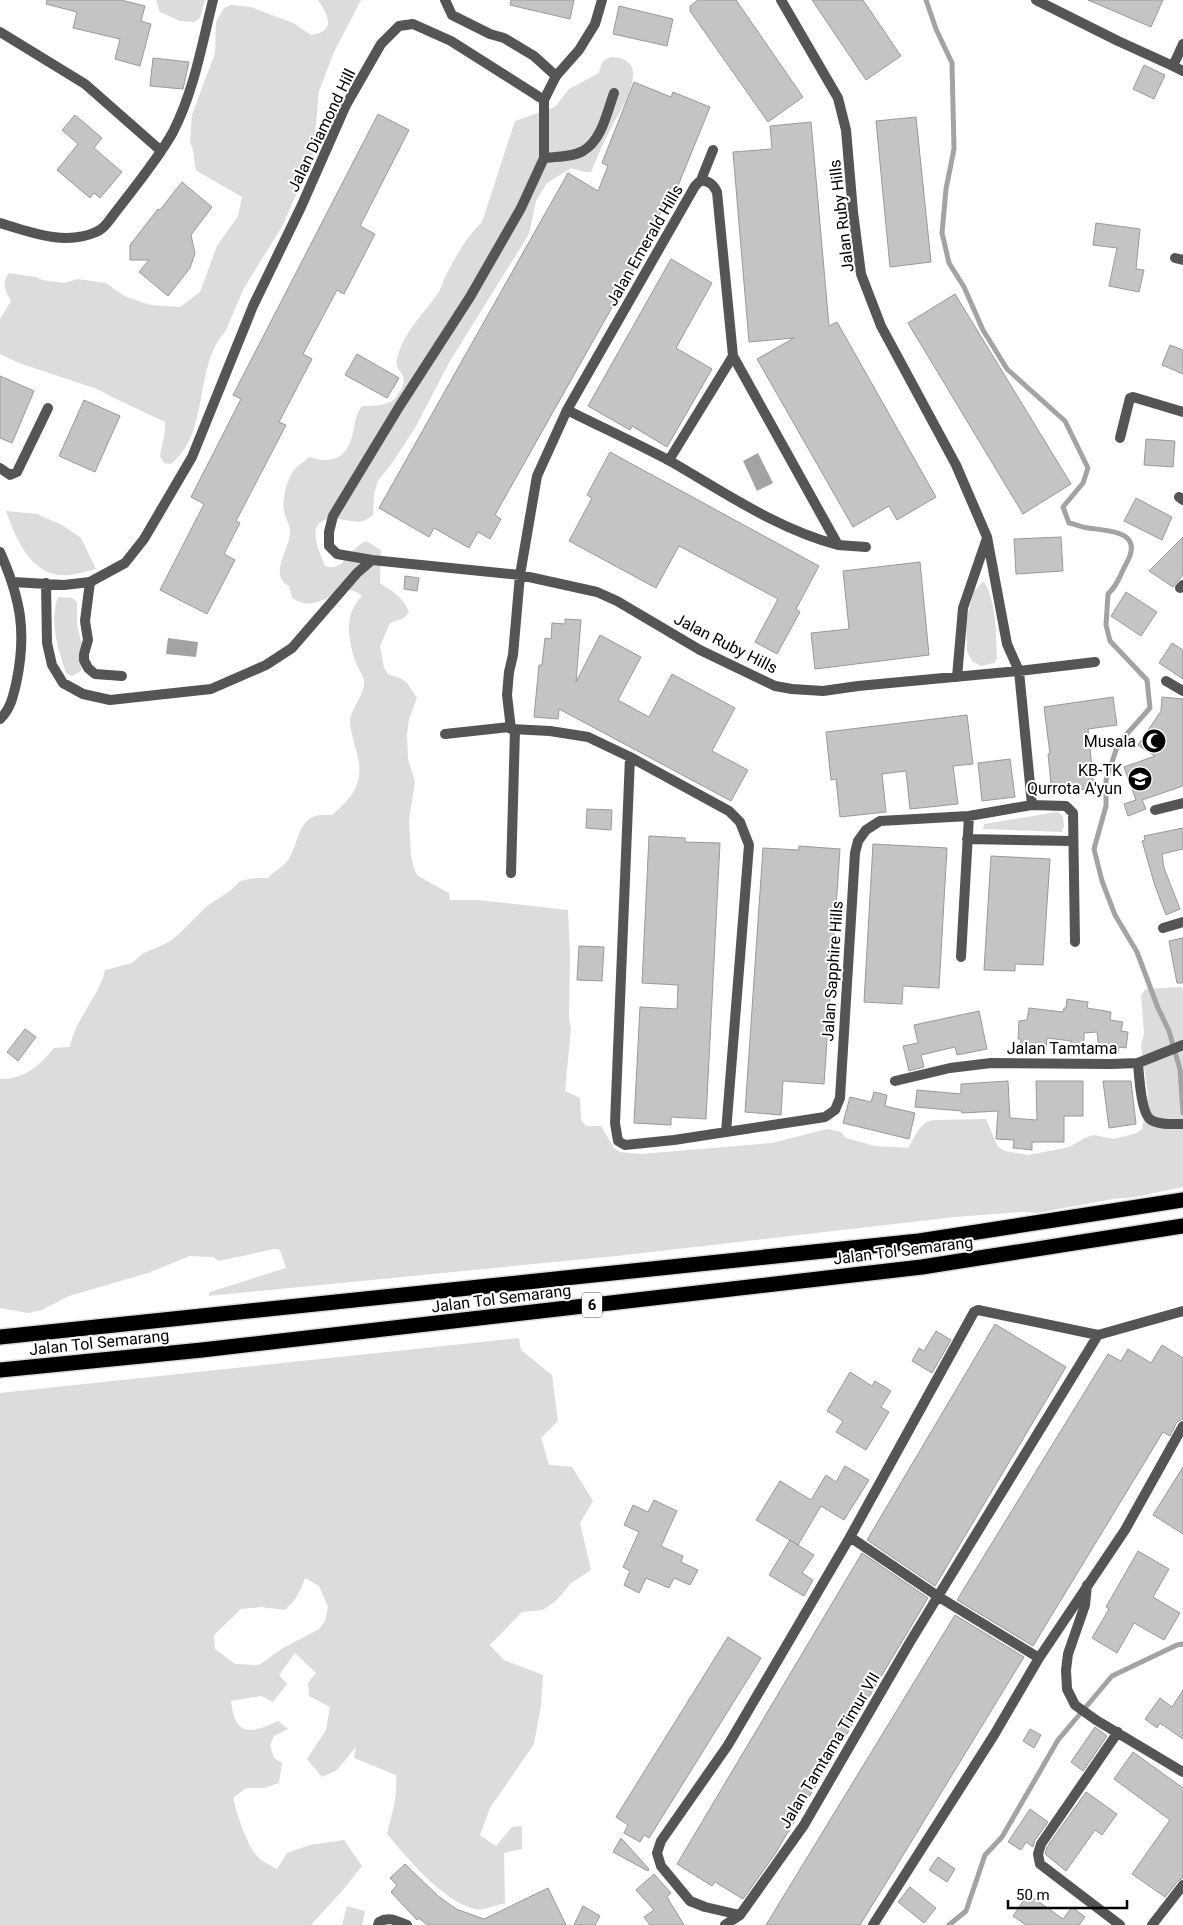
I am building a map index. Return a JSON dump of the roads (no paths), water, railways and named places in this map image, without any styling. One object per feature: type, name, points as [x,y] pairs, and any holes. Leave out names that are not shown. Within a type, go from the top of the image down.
[{"type":"highway","name":"Jalan Tol Semarang","points":[[0,1337],[919,1241],[1183,1200]]},
{"type":"highway","name":"Jalan Tol Semarang","points":[[0,1370],[202,1350],[922,1266],[1183,1226]]},
{"type":"street","points":[[0,223],[53,237],[64,238],[97,232],[108,222],[172,133],[183,110],[213,0]]},
{"type":"street","points":[[446,0],[452,15],[490,34],[504,38],[534,56],[556,76]]},
{"type":"street","points":[[511,873],[513,729],[507,696],[520,575],[394,563],[337,554],[329,546],[328,532],[333,516],[399,407],[470,297],[521,208],[544,158],[544,100],[556,76],[579,50],[591,31],[602,0]]},
{"type":"street","name":"Jalan Ruby Hills","points":[[781,0],[838,98],[846,130],[853,212],[861,274],[881,326],[956,465],[988,537],[1007,644],[1018,671]]},
{"type":"street","points":[[1036,0],[1183,71]]},
{"type":"street","name":"Jalan Diamond Hill","points":[[90,582],[125,563],[144,539],[192,457],[253,306],[301,207],[346,105],[381,44],[399,26],[413,24],[451,41],[544,100]]},
{"type":"street","points":[[0,32],[86,84],[160,150]]},
{"type":"street","points":[[1173,66],[1183,44]]},
{"type":"street","points":[[544,158],[570,155],[583,151],[596,138],[614,93]]},
{"type":"street","points":[[702,180],[713,150]]},
{"type":"street","name":"Jalan Emerald Hills","points":[[520,575],[537,476],[567,410],[690,195],[702,180],[710,182],[717,192],[733,356],[838,545]]},
{"type":"street","points":[[669,460],[733,356]]},
{"type":"street","points":[[1120,438],[1130,398],[1133,397],[1183,412]]},
{"type":"street","points":[[0,468],[10,475],[18,472],[48,408]]},
{"type":"street","points":[[567,410],[669,460],[742,503],[791,528],[838,545],[866,547]]},
{"type":"street","points":[[957,676],[963,608],[988,537]]},
{"type":"street","points":[[0,552],[13,582],[22,629],[20,665],[12,702],[0,719]]},
{"type":"street","points":[[46,584],[46,643],[52,665],[63,683],[83,694],[110,700],[211,689],[266,665],[292,648],[357,573],[372,560]]},
{"type":"street","points":[[0,570],[13,582],[64,585],[90,582],[85,621],[88,640],[84,660],[88,668],[95,674],[122,676]]},
{"type":"street","name":"Jalan Ruby Hills","points":[[520,575],[597,592],[623,604],[700,650],[775,686],[823,691],[1095,662]]},
{"type":"street","points":[[1018,671],[1032,805]]},
{"type":"street","points":[[1166,680],[1183,691]]},
{"type":"street","points":[[446,734],[513,729],[550,731],[588,738],[630,757],[729,811],[740,822],[749,845],[726,1132]]},
{"type":"street","name":"Jalan Sapphire Hills","points":[[630,757],[615,1134],[618,1141],[625,1145],[674,1140],[825,1117],[835,1110],[840,1098],[855,853],[858,841],[866,830],[880,821],[969,816],[1032,805],[1066,806],[1073,814],[1074,942]]},
{"type":"street","points":[[1155,810],[1183,803]]},
{"type":"street","points":[[961,957],[969,816]]},
{"type":"street","points":[[967,839],[1072,841]]},
{"type":"street","points":[[1163,928],[1183,922]]},
{"type":"street","points":[[1138,1063],[1177,1047]]},
{"type":"street","name":"Jalan Tamtama","points":[[895,1081],[950,1068],[991,1063],[1138,1063],[1145,1113],[1151,1120],[1162,1123],[1181,1124]]},
{"type":"street","points":[[740,1915],[704,1907],[690,1901],[660,1866],[657,1853],[661,1841],[728,1745],[850,1537],[974,1312],[978,1310],[1098,1335],[1183,1311]]},
{"type":"street","name":"Jalan Tamtama Timur VII","points":[[740,1915],[804,1825],[910,1642],[1098,1335]]},
{"type":"street","points":[[873,1925],[994,1736],[1039,1658],[1124,1530],[1183,1426]]},
{"type":"street","points":[[850,1537],[939,1597],[1039,1658]]},
{"type":"street","points":[[1087,1584],[1085,1605],[1068,1654],[1066,1670],[1067,1688],[1076,1705],[1096,1720],[1183,1772]]},
{"type":"street","points":[[1118,1732],[1041,1844],[1038,1854],[1040,1864],[1120,1925]]},
{"type":"street","points":[[1152,1925],[1183,1885]]},
{"type":"street","points":[[725,1925],[740,1915]]},
{"type":"street","points":[[378,1925],[379,1922],[385,1919],[394,1919],[407,1925]]},
{"type":"waterway","points":[[926,0],[936,29],[952,63],[954,149],[946,189],[942,233],[949,263],[964,287],[983,330],[1007,369],[1065,421],[1088,468],[1083,483],[1063,507],[1069,523],[1085,528],[1115,532],[1128,539],[1131,545],[1131,553],[1126,564],[1117,583],[1108,594],[1106,625],[1110,641],[1147,680],[1150,708],[1118,744],[1106,780],[1106,806],[1094,849],[1102,881],[1115,915],[1137,952],[1158,1008],[1169,1031],[1180,1069],[1183,1113]]},
{"type":"waterway","points":[[949,1925],[966,1911],[985,1855],[1002,1837],[1058,1740],[1112,1676],[1177,1645],[1183,1644]]},
{"type":"place","name":"Musala","points":[[1154,741]]},
{"type":"place","name":"KB-TK Qurrota A'yun","points":[[1140,779]]}]
